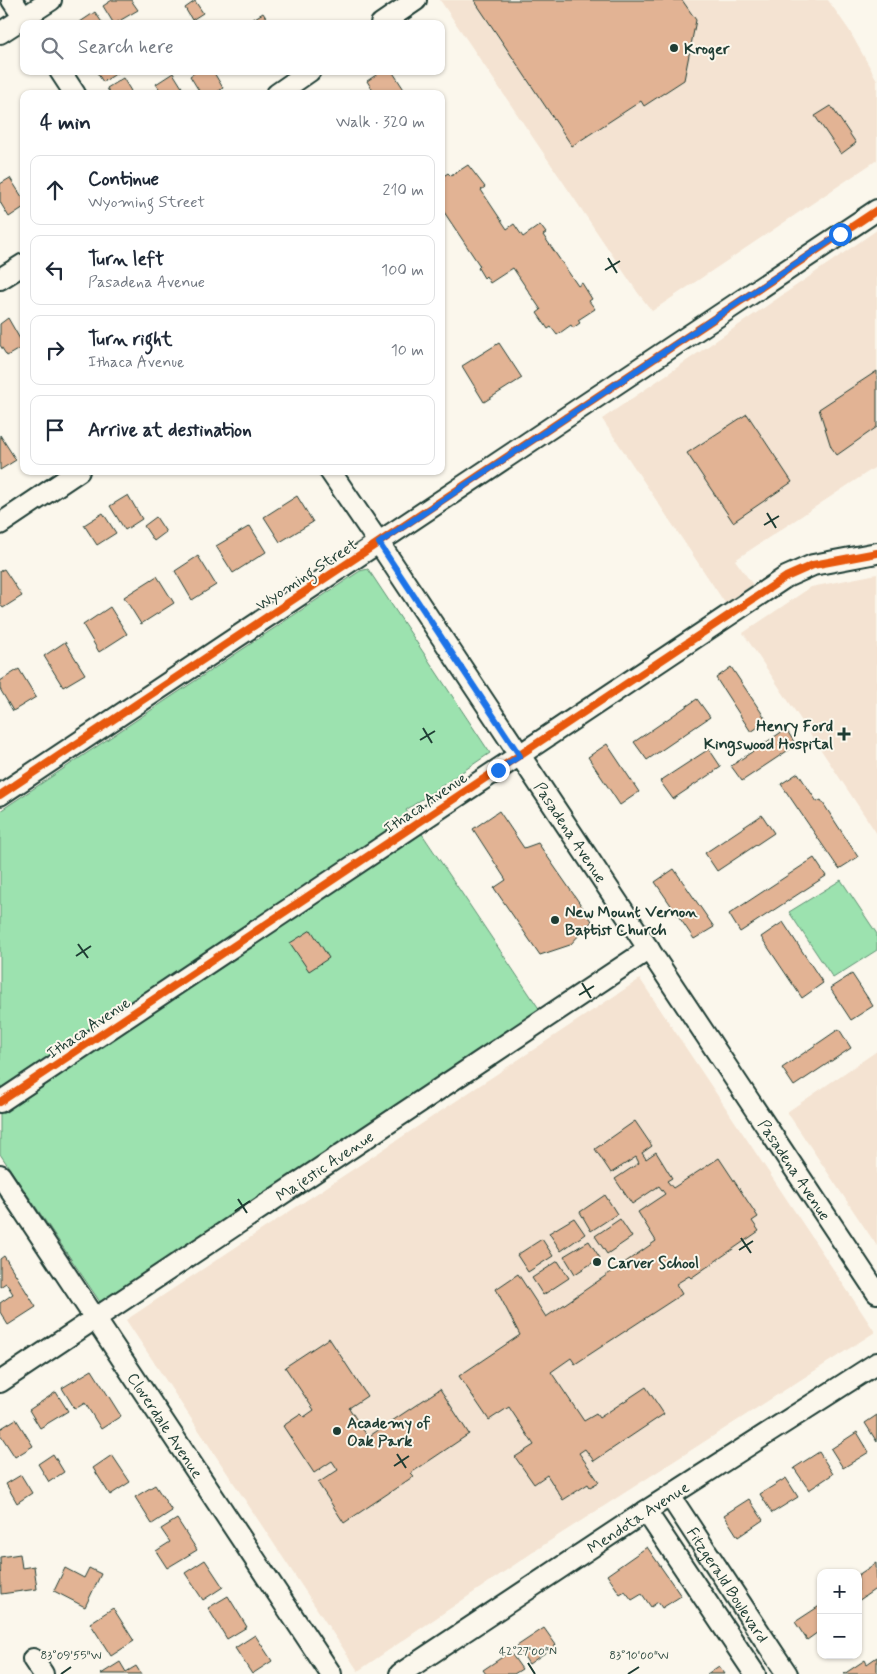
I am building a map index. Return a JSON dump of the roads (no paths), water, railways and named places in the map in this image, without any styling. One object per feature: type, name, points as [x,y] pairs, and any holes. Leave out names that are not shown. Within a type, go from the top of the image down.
[{"type":"street","points":[[12,0],[25,20]]},
{"type":"street","points":[[27,20],[50,0]]},
{"type":"street","points":[[387,20],[416,0]]},
{"type":"street","points":[[0,34],[20,24]]},
{"type":"street","points":[[63,75],[72,90]]},
{"type":"street","points":[[283,90],[304,75]]},
{"type":"street","name":"Wyoming Street","points":[[0,795],[877,210]]},
{"type":"street","points":[[0,279],[20,266]]},
{"type":"street","points":[[0,524],[73,475]]},
{"type":"street","name":"Pasadena Avenue","points":[[333,475],[877,1294]]},
{"type":"street","name":"Ithaca Avenue","points":[[0,1102],[786,578],[813,565],[877,553]]},
{"type":"street","name":"Majestic Avenue","points":[[0,1382],[649,949]]},
{"type":"street","name":"Cloverdale Avenue","points":[[0,1175],[331,1674]]},
{"type":"street","name":"Mendota Avenue","points":[[400,1674],[646,1511],[877,1363]]},
{"type":"street","name":"Fitzgerald Boulevard","points":[[670,1496],[787,1674]]},
{"type":"street","name":"Fitzgerald Boulevard","points":[[646,1511],[755,1674]]},
{"type":"place","name":"Kroger","points":[[674,48]]},
{"type":"place","name":"Henry Ford Kingswood Hospital","points":[[844,734]]},
{"type":"place","name":"New Mount Vernon Baptist Church","points":[[555,920]]},
{"type":"place","name":"Carver School","points":[[597,1262]]},
{"type":"place","name":"Academy of Oak Park","points":[[337,1431]]}]
